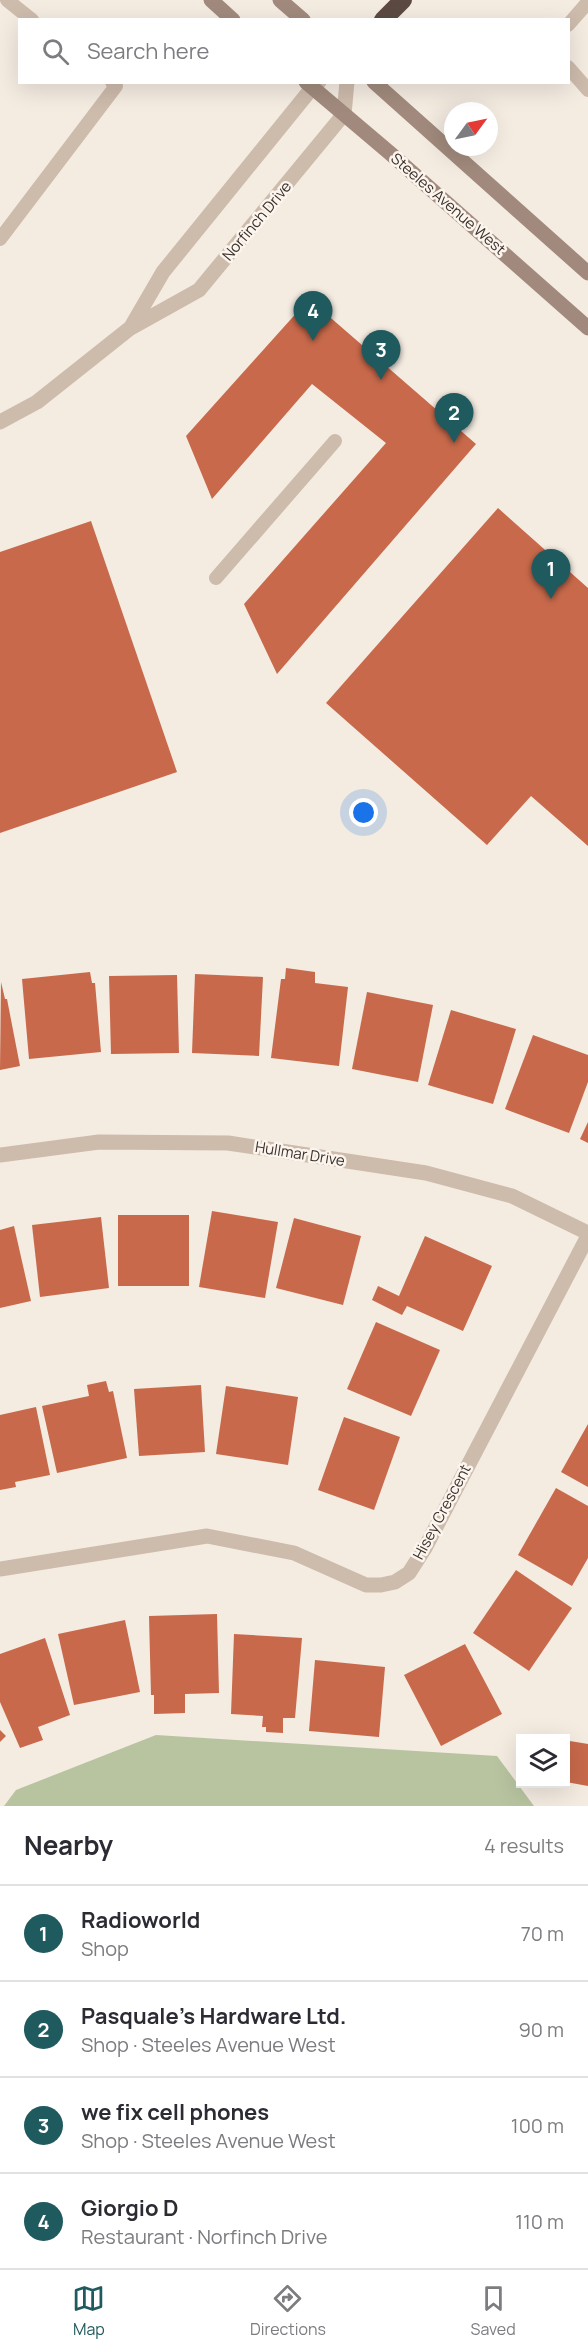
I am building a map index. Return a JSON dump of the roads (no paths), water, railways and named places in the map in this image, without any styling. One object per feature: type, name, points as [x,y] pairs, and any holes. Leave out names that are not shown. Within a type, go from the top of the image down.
[{"type":"highway","points":[[385,18],[403,0]]},
{"type":"main road","points":[[210,0],[231,18]]},
{"type":"main road","points":[[280,0],[301,18]]},
{"type":"main road","name":"Steeles Avenue West","points":[[312,84],[586,322]]},
{"type":"main road","points":[[376,84],[588,273]]},
{"type":"street","name":"Norfinch Drive","points":[[129,329],[163,272],[312,84]]},
{"type":"street","points":[[344,114],[347,84]]},
{"type":"street","name":"Norfinch Drive","points":[[1,421],[37,402],[129,329],[199,290],[344,114]]},
{"type":"street","name":"Hullmar Drive","points":[[0,1155],[99,1142],[228,1143],[426,1173],[512,1196],[588,1234]]},
{"type":"street","name":"Hisey Crescent","points":[[0,1569],[207,1536],[294,1553],[366,1585],[394,1582],[409,1573],[425,1548],[588,1234]]},
{"type":"lane","points":[[7,0],[30,18]]},
{"type":"lane","points":[[570,23],[588,2]]},
{"type":"lane","points":[[570,69],[588,90]]},
{"type":"lane","points":[[0,239],[116,86],[114,84]]},
{"type":"lane","points":[[216,578],[335,441]]},
{"type":"place","name":"Giorgio D","points":[[313,341]]},
{"type":"place","name":"we fix cell phones","points":[[381,380]]},
{"type":"place","name":"Pasquale's Hardware Ltd.","points":[[454,443]]},
{"type":"place","name":"Radioworld","points":[[551,599]]}]
